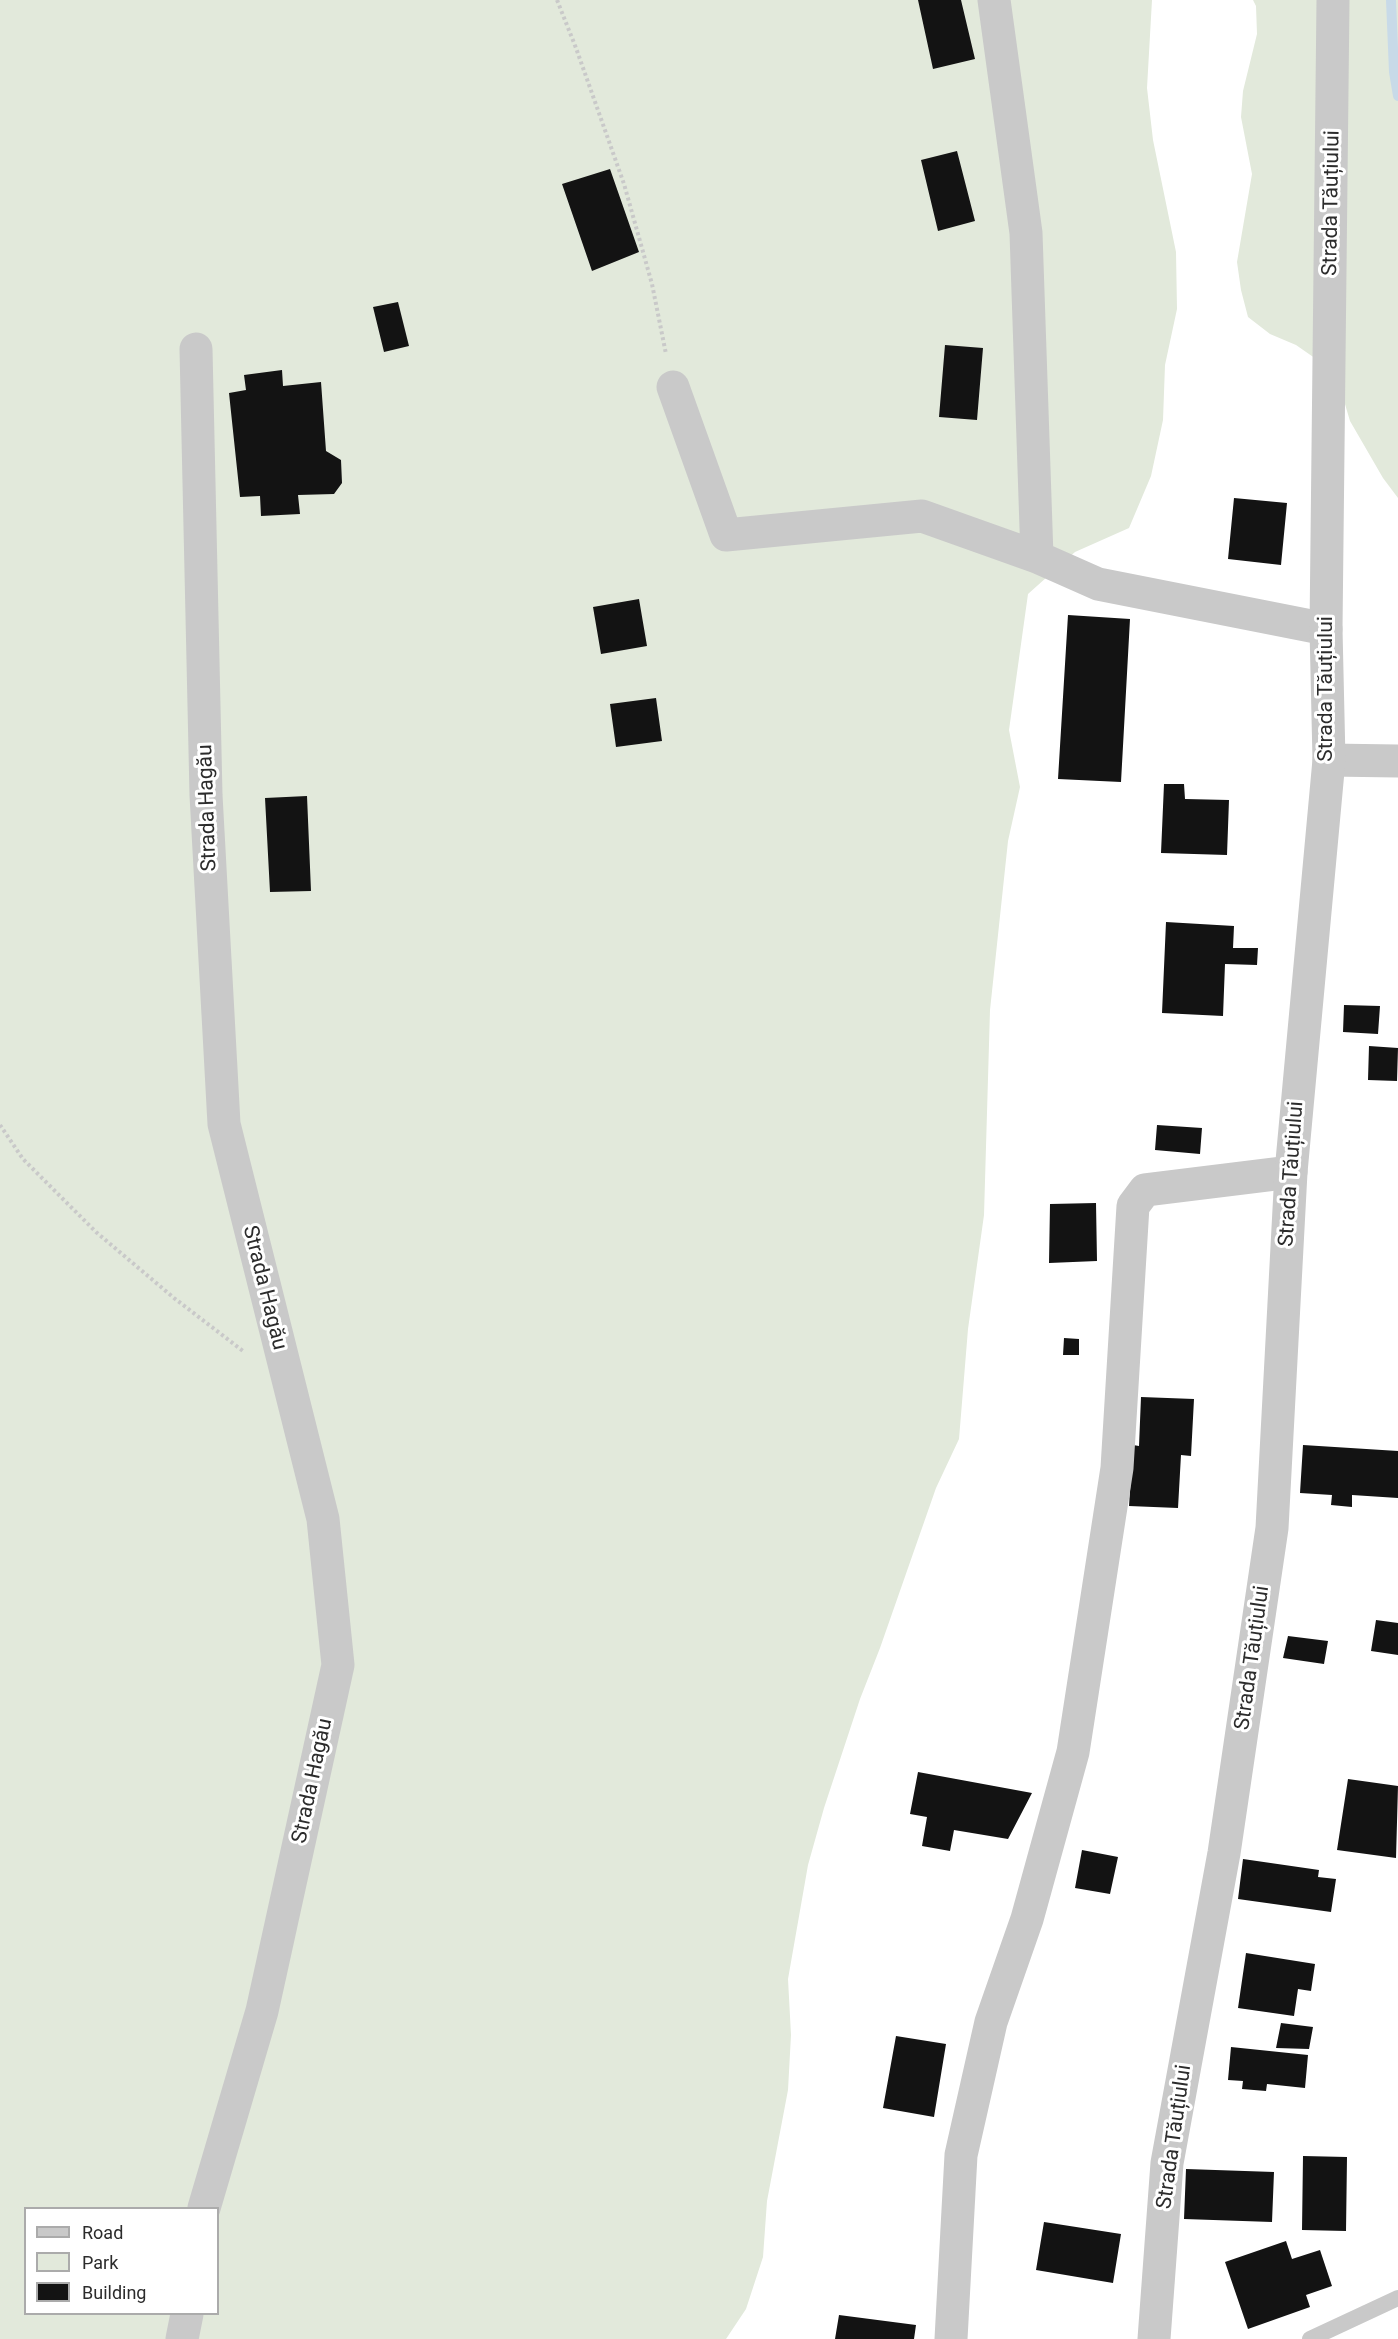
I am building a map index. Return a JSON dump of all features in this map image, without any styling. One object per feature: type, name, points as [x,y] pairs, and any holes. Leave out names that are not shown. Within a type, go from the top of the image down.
[{"type":"street","points":[[994,0],[1026,233],[1037,557]]},
{"type":"street","name":"Strada Tăuțiului","points":[[1154,2339],[1167,2163],[1224,1853],[1272,1528],[1291,1172],[1329,760],[1326,629],[1334,0]]},
{"type":"street","name":"Strada Hagău","points":[[196,349],[206,795],[224,1124],[322,1519],[338,1665],[262,2011],[204,2207]]},
{"type":"street","points":[[673,387],[726,534],[922,516],[1037,557],[1098,584],[1326,629]]},
{"type":"street","points":[[1329,760],[1398,761]]},
{"type":"street","points":[[951,2339],[961,2154],[991,2022],[1027,1919],[1073,1752],[1117,1468],[1133,1206],[1145,1191],[1291,1172]]},
{"type":"street","points":[[182,2339],[187,2315]]},
{"type":"lane","points":[[1310,2339],[1398,2298]]},
{"type":"path","points":[[557,0],[624,184],[652,284],[673,387]]},
{"type":"path","points":[[0,1125],[23,1159],[96,1232],[249,1357]]},
{"type":"green space","points":[[0,0],[1152,0],[1147,88],[1153,140],[1176,252],[1177,309],[1165,365],[1163,420],[1151,476],[1129,528],[1075,552],[1028,594],[1009,730],[1020,787],[1008,841],[990,1010],[984,1215],[968,1329],[959,1439],[936,1488],[860,1699],[808,1865],[788,1979],[791,2035],[788,2090],[767,2201],[763,2257],[746,2309],[726,2339],[0,2339]]},
{"type":"green space","points":[[1253,0],[1398,0],[1398,498],[1383,478],[1350,421],[1342,394],[1319,361],[1296,345],[1270,334],[1248,317],[1237,262],[1252,174],[1241,117],[1243,91],[1257,34],[1256,6]]},
{"type":"building","points":[[918,0],[961,0],[975,59],[933,69]]},
{"type":"building","points":[[957,151],[975,221],[938,231],[921,160]]},
{"type":"building","points":[[610,169],[639,252],[592,271],[562,184]]},
{"type":"building","points":[[398,302],[409,346],[384,352],[373,307]]},
{"type":"building","points":[[945,345],[983,348],[977,420],[939,417]]},
{"type":"building","points":[[282,370],[283,386],[321,382],[326,451],[341,460],[342,483],[334,494],[298,495],[300,514],[261,516],[260,496],[240,497],[229,393],[246,390],[244,375]]},
{"type":"building","points":[[1234,498],[1287,503],[1281,565],[1228,559]]},
{"type":"building","points":[[639,599],[647,646],[601,654],[593,607]]},
{"type":"building","points":[[1068,615],[1130,619],[1121,782],[1058,779]]},
{"type":"building","points":[[656,698],[662,741],[616,747],[610,704]]},
{"type":"building","points":[[1164,784],[1184,784],[1185,799],[1229,800],[1227,855],[1161,853]]},
{"type":"building","points":[[307,796],[311,891],[270,892],[265,798]]},
{"type":"building","points":[[1166,922],[1234,926],[1233,948],[1258,948],[1257,965],[1225,964],[1223,1016],[1162,1013]]},
{"type":"building","points":[[1344,1005],[1380,1006],[1378,1034],[1343,1032]]},
{"type":"building","points":[[1369,1046],[1398,1048],[1397,1081],[1368,1080]]},
{"type":"building","points":[[1157,1125],[1202,1128],[1200,1154],[1155,1150]]},
{"type":"building","points":[[1096,1203],[1097,1261],[1049,1263],[1050,1204]]},
{"type":"building","points":[[1064,1338],[1079,1339],[1079,1355],[1063,1355]]},
{"type":"building","points":[[1141,1397],[1194,1399],[1191,1456],[1181,1455],[1178,1508],[1129,1506],[1133,1445],[1139,1446]]},
{"type":"building","points":[[1303,1445],[1398,1451],[1398,1498],[1352,1495],[1352,1507],[1331,1505],[1332,1495],[1300,1493]]},
{"type":"building","points":[[1376,1620],[1398,1623],[1398,1655],[1371,1651]]},
{"type":"building","points":[[1288,1636],[1328,1641],[1324,1664],[1283,1658]]},
{"type":"building","points":[[918,1772],[1032,1793],[1008,1839],[954,1830],[950,1851],[922,1846],[927,1817],[910,1814]]},
{"type":"building","points":[[1348,1779],[1398,1786],[1396,1858],[1337,1850]]},
{"type":"building","points":[[1082,1850],[1118,1857],[1110,1894],[1075,1888]]},
{"type":"building","points":[[1243,1859],[1319,1870],[1318,1877],[1336,1879],[1331,1912],[1238,1899]]},
{"type":"building","points":[[1246,1953],[1315,1964],[1311,1991],[1298,1989],[1294,2016],[1238,2008]]},
{"type":"building","points":[[1281,2023],[1313,2027],[1309,2049],[1276,2048]]},
{"type":"building","points":[[896,2036],[946,2044],[934,2117],[883,2108]]},
{"type":"building","points":[[1231,2047],[1308,2055],[1305,2088],[1267,2084],[1266,2091],[1242,2089],[1243,2081],[1228,2080]]},
{"type":"building","points":[[1303,2156],[1347,2157],[1346,2231],[1302,2230]]},
{"type":"building","points":[[1186,2169],[1274,2172],[1272,2222],[1184,2219]]},
{"type":"building","points":[[1044,2222],[1121,2234],[1113,2283],[1036,2270]]},
{"type":"building","points":[[1286,2241],[1292,2259],[1320,2250],[1332,2286],[1306,2295],[1310,2307],[1248,2329],[1225,2262]]},
{"type":"building","points":[[839,2315],[916,2325],[914,2339],[835,2339]]},
{"type":"waterway","points":[[1391,0],[1394,72],[1398,96]]}]
